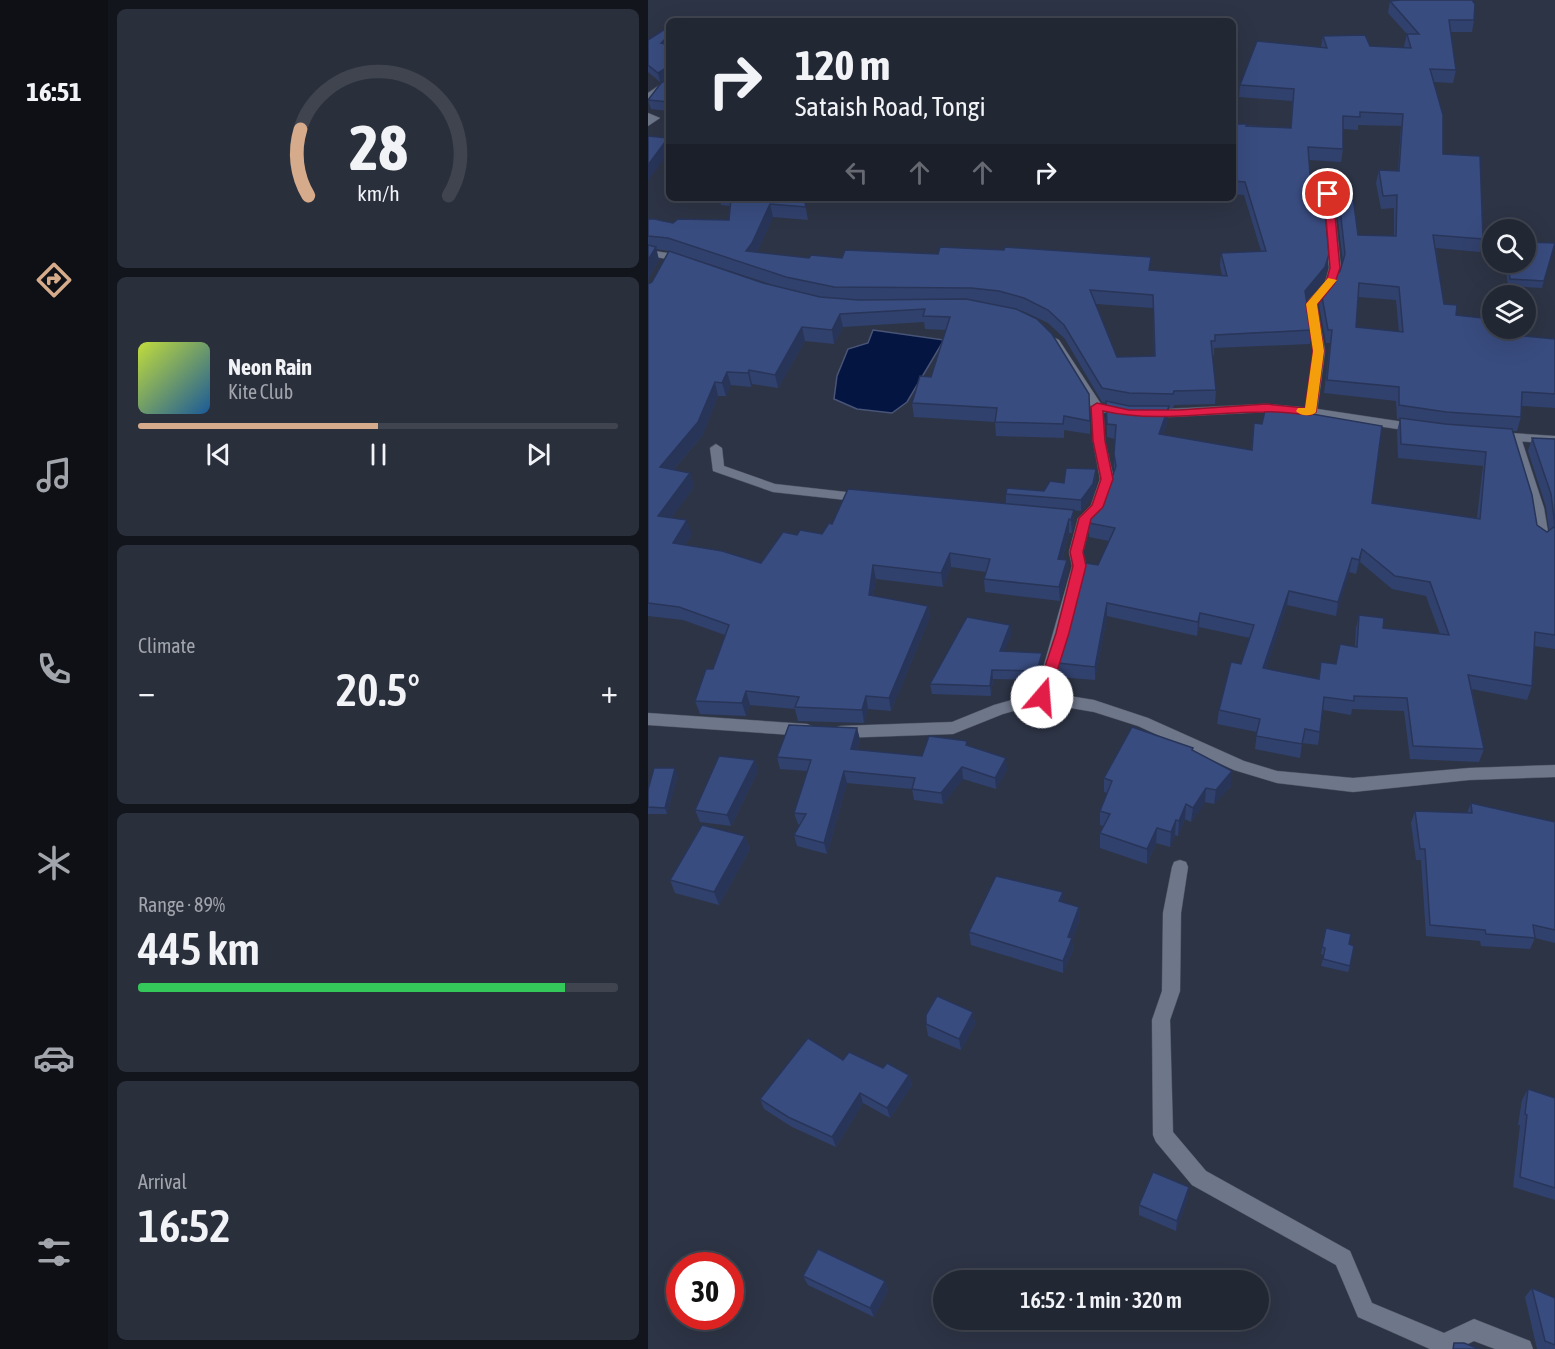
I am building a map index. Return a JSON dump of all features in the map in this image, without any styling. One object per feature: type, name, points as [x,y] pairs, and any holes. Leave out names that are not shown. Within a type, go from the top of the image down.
[{"type":"street","points":[[648,96],[666,84]]},
{"type":"street","points":[[648,116],[655,118],[648,123]]},
{"type":"street","points":[[1311,412],[1319,351],[1311,304],[1330,283],[1335,268],[1328,194]]},
{"type":"street","points":[[648,253],[667,261],[697,266]]},
{"type":"street","points":[[1042,697],[1062,633],[1079,566],[1077,552],[1085,518],[1097,507],[1107,479],[1099,441],[1097,407],[1067,358],[1045,328]]},
{"type":"street","points":[[1097,407],[1129,413],[1179,414],[1266,408],[1311,412],[1431,430]]},
{"type":"street","points":[[1484,435],[1555,440]]},
{"type":"street","points":[[1515,438],[1538,508],[1542,538]]},
{"type":"street","points":[[716,448],[718,468],[773,488],[875,499]]},
{"type":"street","points":[[1067,515],[1085,518]]},
{"type":"street","points":[[648,719],[843,732],[954,729],[999,709],[1042,697],[1094,706],[1143,722],[1240,766],[1277,777],[1353,785],[1468,774],[1555,771]]},
{"type":"street","points":[[1180,867],[1172,914],[1170,991],[1161,1020],[1163,1135],[1199,1178],[1343,1258],[1365,1310],[1444,1344],[1474,1330],[1522,1349]]},
{"type":"water","points":[[873,330],[944,340],[907,402],[892,413],[857,409],[834,399],[837,376],[848,349],[868,343]]},
{"type":"building","points":[[1472,0],[1475,4],[1474,20],[1449,20],[1456,70],[1430,69],[1443,115],[1443,154],[1480,156],[1482,239],[1433,235],[1444,304],[1457,305],[1456,315],[1482,318],[1482,339],[1536,339],[1536,337],[1555,339],[1555,394],[1522,392],[1521,417],[1446,412],[1399,405],[1399,387],[1327,380],[1332,330],[1328,330],[1321,291],[1340,271],[1345,254],[1338,190],[1352,190],[1358,235],[1396,236],[1397,195],[1383,196],[1379,170],[1399,171],[1403,114],[1360,112],[1360,117],[1343,116],[1343,149],[1308,147],[1311,189],[1323,189],[1329,254],[1325,267],[1305,291],[1311,330],[1215,335],[1215,341],[1211,341],[1216,390],[1174,391],[1173,394],[1129,393],[1102,388],[1064,325],[1048,310],[1024,298],[999,291],[971,288],[834,287],[786,277],[668,238],[648,236],[648,219],[673,223],[678,219],[729,220],[731,201],[805,201],[806,207],[770,204],[746,251],[809,258],[811,255],[842,258],[845,250],[938,254],[940,247],[1004,250],[1005,247],[1151,257],[1149,270],[1227,276],[1221,253],[1266,251],[1245,182],[1236,181],[1236,124],[1291,128],[1294,89],[1240,85],[1257,41],[1327,48],[1323,36],[1365,35],[1370,46],[1411,48],[1407,34],[1419,34],[1390,1]],"holes":[[[1359,283],[1399,287],[1403,332],[1356,327]],[[1090,290],[1153,295],[1155,356],[1117,357]]]},
{"type":"building","points":[[666,30],[666,38],[661,43],[666,44],[666,68],[658,73],[648,65],[648,40]]},
{"type":"building","points":[[666,80],[666,102],[648,100]]},
{"type":"building","points":[[648,136],[666,138],[666,141],[648,165]]},
{"type":"building","points":[[1536,242],[1555,243],[1544,281],[1510,279],[1509,273],[1536,273]]},
{"type":"building","points":[[648,245],[656,247],[648,260]]},
{"type":"building","points":[[669,251],[763,283],[820,297],[859,300],[966,299],[1016,309],[1037,319],[1052,334],[1089,394],[1090,421],[1064,416],[1063,424],[995,422],[997,408],[912,403],[920,376],[931,377],[950,317],[923,316],[925,309],[840,314],[832,330],[802,327],[775,375],[749,370],[748,373],[727,372],[722,383],[715,382],[698,422],[660,467],[690,473],[658,516],[687,520],[673,543],[722,551],[761,563],[783,532],[797,535],[800,530],[822,534],[829,523],[832,524],[848,489],[1074,510],[1071,520],[1069,519],[1058,559],[1067,560],[1059,587],[984,579],[990,559],[950,553],[941,573],[873,565],[869,595],[928,606],[889,698],[866,696],[862,710],[795,707],[799,697],[746,691],[742,703],[695,701],[706,669],[713,669],[729,625],[679,607],[648,603],[648,284],[652,282]]},
{"type":"building","points":[[1106,401],[1129,406],[1169,406],[1159,434],[1252,450],[1254,423],[1262,424],[1266,406],[1382,426],[1372,503],[1480,519],[1486,452],[1401,444],[1400,418],[1512,429],[1532,495],[1537,525],[1547,532],[1555,526],[1555,635],[1535,632],[1532,686],[1468,675],[1484,749],[1413,746],[1407,698],[1354,696],[1354,701],[1324,697],[1320,732],[1305,729],[1302,744],[1256,736],[1260,719],[1219,710],[1231,662],[1241,664],[1254,625],[1200,613],[1198,622],[1107,603],[1095,667],[1058,663],[1085,563],[1098,565],[1115,528],[1089,523],[1093,507],[1106,494],[1116,466],[1114,454],[1116,425],[1107,424]],"holes":[[[1362,549],[1395,576],[1430,582],[1449,635],[1383,628],[1384,618],[1359,615],[1357,647],[1340,644],[1336,664],[1321,662],[1319,679],[1263,668],[1289,591],[1338,602],[1352,558],[1359,560]]]},
{"type":"building","points":[[1532,438],[1555,439],[1555,526],[1551,494]]},
{"type":"building","points":[[1066,468],[1096,469],[1093,484],[1081,500],[1006,494],[1007,488],[1044,491],[1050,481],[1064,483]]},
{"type":"building","points":[[967,617],[1010,625],[1000,651],[1042,653],[1037,671],[992,670],[990,686],[930,684]]},
{"type":"building","points":[[789,725],[857,728],[851,749],[922,756],[929,736],[967,741],[966,745],[1006,758],[995,778],[962,767],[941,793],[912,789],[915,778],[844,771],[824,843],[794,835],[806,814],[794,813],[811,760],[777,757]]},
{"type":"building","points":[[1132,727],[1193,748],[1192,750],[1232,771],[1216,790],[1206,788],[1193,808],[1186,804],[1179,821],[1176,820],[1171,832],[1157,828],[1147,849],[1100,833],[1110,814],[1100,811],[1112,781],[1104,778]]},
{"type":"building","points":[[719,756],[755,760],[727,815],[695,810]]},
{"type":"building","points":[[654,768],[675,768],[665,808],[648,807],[648,790]]},
{"type":"building","points":[[1471,803],[1555,822],[1555,930],[1533,925],[1535,938],[1486,934],[1485,930],[1430,925],[1425,849],[1420,849],[1415,811],[1472,813]]},
{"type":"building","points":[[702,825],[745,836],[714,892],[670,880]]},
{"type":"building","points":[[996,876],[1063,892],[1059,901],[1079,907],[1068,937],[1072,938],[1063,961],[969,932]]},
{"type":"building","points":[[1326,928],[1351,934],[1349,944],[1354,946],[1350,966],[1323,959],[1325,948],[1322,947]]},
{"type":"building","points":[[937,996],[973,1012],[959,1039],[926,1024],[926,1015]]},
{"type":"building","points":[[808,1038],[843,1060],[849,1052],[883,1068],[887,1063],[909,1075],[887,1108],[860,1093],[832,1137],[788,1117],[760,1099]]},
{"type":"building","points":[[1528,1089],[1555,1098],[1555,1188],[1520,1177]]},
{"type":"building","points":[[1153,1172],[1189,1187],[1177,1221],[1139,1205]]},
{"type":"building","points":[[818,1249],[885,1281],[870,1308],[803,1276]]},
{"type":"building","points":[[1532,1288],[1555,1298],[1555,1345],[1545,1341]]},
{"type":"building","points":[[1454,1343],[1464,1343],[1479,1349],[1453,1349]]},
{"type":"slow traffic","points":[[1302,411],[1311,412],[1319,351],[1311,304],[1331,280]]},
{"type":"route","points":[[1042,697],[1062,633],[1079,566],[1077,552],[1085,518],[1097,507],[1107,479],[1099,441],[1097,407],[1129,413],[1179,414],[1266,408],[1311,412],[1319,351],[1311,304],[1330,283],[1335,268],[1328,194]]}]
